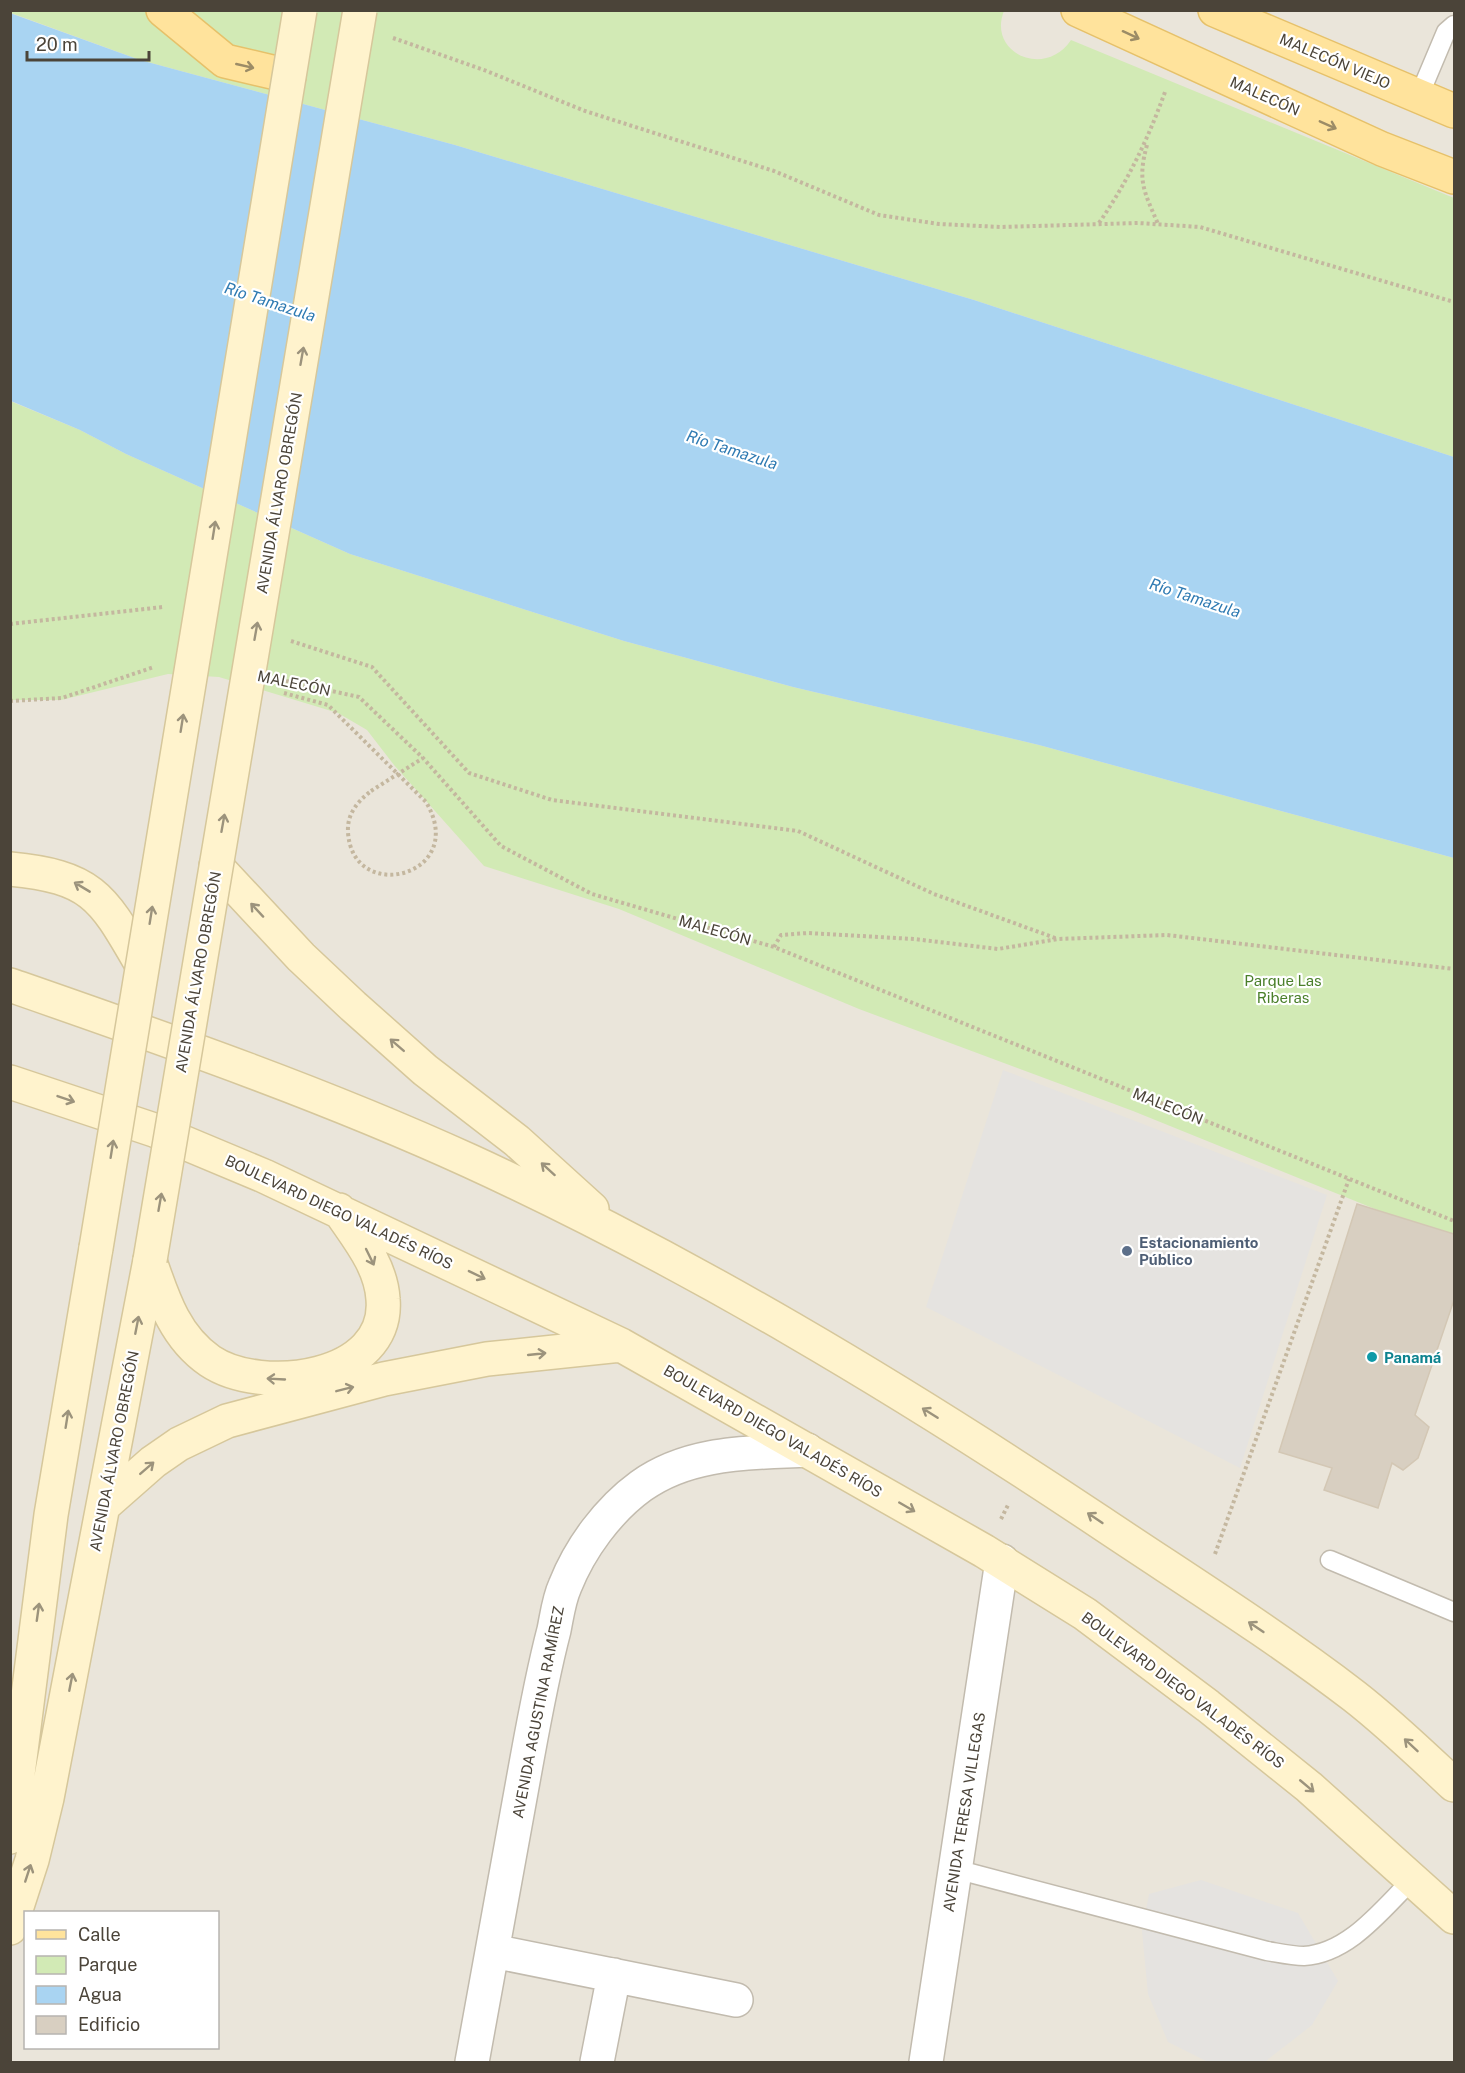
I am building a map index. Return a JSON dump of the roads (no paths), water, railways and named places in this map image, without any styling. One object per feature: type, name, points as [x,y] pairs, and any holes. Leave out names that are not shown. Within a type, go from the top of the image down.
[{"type":"main road","points":[[164,10],[225,61],[289,75]]},
{"type":"main road","points":[[10,1837],[51,1515],[300,10]]},
{"type":"main road","name":"AVENIDA ÁLVARO OBREGÓN","points":[[10,1928],[32,1860],[47,1798],[150,1260],[360,10]]},
{"type":"main road","name":"MALECÓN","points":[[1078,10],[1382,149],[1455,177]]},
{"type":"main road","name":"MALECÓN VIEJO","points":[[1215,10],[1455,111]]},
{"type":"main road","points":[[216,866],[301,957],[353,1006],[425,1070],[517,1141],[623,1236]]},
{"type":"main road","points":[[10,869],[61,878],[95,895],[113,914],[142,965]]},
{"type":"main road","points":[[10,984],[234,1064],[470,1161],[623,1236],[760,1311],[1026,1473],[1202,1590],[1352,1694],[1455,1785]]},
{"type":"main road","name":"BOULEVARD DIEGO VALADÉS RÍOS","points":[[10,1082],[154,1130],[338,1209],[621,1345],[993,1556],[1085,1614],[1208,1706],[1309,1787],[1455,1917]]},
{"type":"main road","points":[[150,1260],[162,1298],[178,1330],[210,1362],[245,1376],[278,1380],[305,1378],[338,1366],[361,1352],[374,1338],[381,1320],[384,1300],[370,1255],[338,1209]]},
{"type":"main road","points":[[103,1506],[153,1462],[178,1444],[227,1421],[384,1379],[464,1364],[621,1345]]},
{"type":"street","name":"AVENIDA AGUSTINA RAMÍREZ","points":[[472,2062],[542,1678],[564,1587],[577,1560],[595,1532],[615,1510],[642,1486],[667,1471],[704,1458],[807,1450]]},
{"type":"street","name":"AVENIDA TERESA VILLEGAS","points":[[926,2062],[955,1869],[993,1556]]},
{"type":"street","points":[[493,1951],[736,2000]]},
{"type":"street","points":[[597,2062],[614,1975]]},
{"type":"lane","points":[[1419,96],[1446,32],[1455,25]]},
{"type":"lane","points":[[1330,1560],[1455,1612]]},
{"type":"lane","points":[[955,1869],[1267,1951],[1304,1956],[1333,1949],[1359,1932],[1413,1879]]},
{"type":"water","name":"Río Tamazula","points":[[10,13],[140,60],[455,145],[974,300],[1454,457],[1454,858],[1039,745],[793,687],[624,641],[350,554],[126,454],[80,430],[11,401]]},
{"type":"place","name":"Estacionamiento Público","points":[[1127,1251]]},
{"type":"place","name":"Panamá","points":[[1372,1357]]},
{"type":"park label","name":"Parque Las Riberas","points":[[1283,988]]}]
